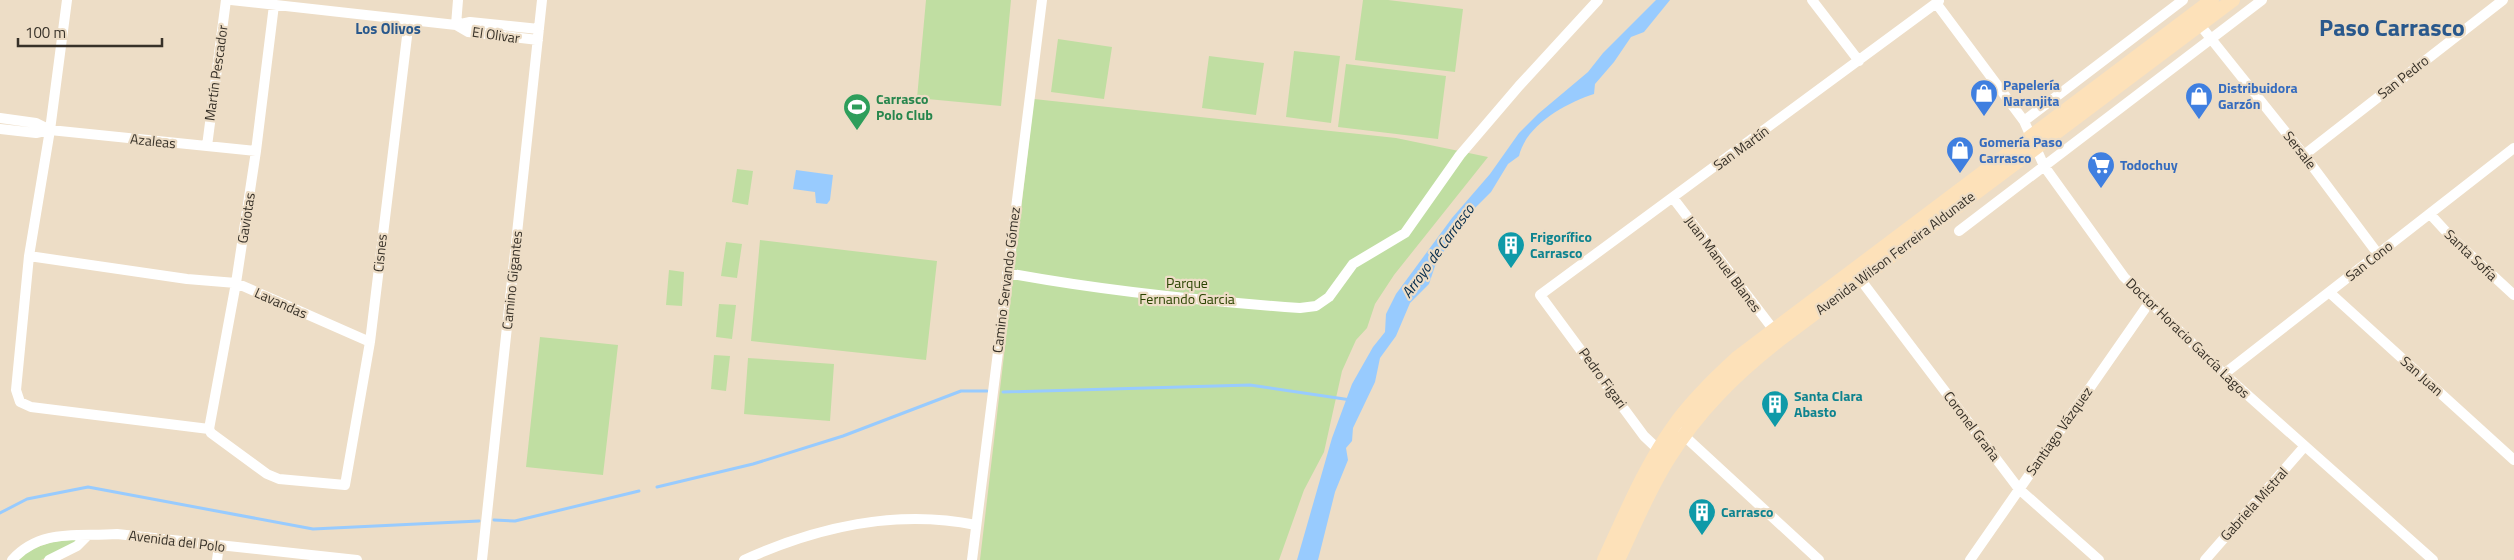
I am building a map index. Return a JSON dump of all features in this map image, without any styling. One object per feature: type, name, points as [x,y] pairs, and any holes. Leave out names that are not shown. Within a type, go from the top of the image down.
[{"type":"main road","name":"Avenida Wilson Ferreira Aldunate","points":[[1604,560],[1663,454],[1684,435],[1723,388],[1744,367],[2034,143],[2212,0]]},
{"type":"main road","name":"Avenida Wilson Ferreira Aldunate","points":[[1618,560],[1673,426],[1720,373],[1773,330],[2233,0]]},
{"type":"street","points":[[67,0],[50,130],[28,256],[16,390],[20,402],[31,407],[209,429]]},
{"type":"street","name":"Martín Pescador","points":[[207,146],[226,0]]},
{"type":"street","name":"El Olivar","points":[[231,0],[456,25],[468,32],[538,35]]},
{"type":"street","points":[[456,25],[458,0]]},
{"type":"street","name":"Camino Gigantes","points":[[482,560],[542,0]]},
{"type":"street","name":"Camino Servando Gómez","points":[[972,560],[1042,0]]},
{"type":"street","points":[[1007,273],[1073,285],[1159,295],[1300,308],[1316,306],[1329,297],[1353,264],[1405,233],[1460,155],[1519,86],[1598,0]]},
{"type":"street","points":[[1812,0],[1859,61]]},
{"type":"street","points":[[2024,121],[2184,0]]},
{"type":"street","name":"Avenida Wilson Ferreira Aldunate","points":[[1959,231],[2262,0]]},
{"type":"street","name":"San Pedro","points":[[2304,155],[2503,0]]},
{"type":"street","name":"San Martín","points":[[1540,295],[1938,2]]},
{"type":"street","name":"Doctor Horacio García Lagos","points":[[1938,2],[2024,121],[2044,166],[2124,277],[2224,374],[2433,560]]},
{"type":"street","name":"Gaviotas","points":[[209,429],[236,283],[256,151],[274,5]]},
{"type":"street","name":"Cisnes","points":[[209,429],[211,433],[267,474],[279,479],[345,486],[370,342],[409,20]]},
{"type":"street","name":"Sersale","points":[[2200,25],[2304,155],[2378,254]]},
{"type":"street","name":"Azaleas","points":[[0,118],[36,123],[50,130]]},
{"type":"street","name":"Azaleas","points":[[0,129],[36,133],[50,130],[256,151]]},
{"type":"street","name":"San Cono","points":[[2224,374],[2514,148]]},
{"type":"street","name":"Juan Manuel Blanes","points":[[1673,198],[1773,330]]},
{"type":"street","name":"Santa Sofía","points":[[2430,214],[2451,237],[2514,294]]},
{"type":"street","name":"Lavandas","points":[[28,256],[187,279],[236,283],[370,342]]},
{"type":"street","name":"Coronel Graña","points":[[1860,279],[2019,489],[2099,560]]},
{"type":"street","name":"San Juan","points":[[2329,292],[2514,460]]},
{"type":"street","name":"Pedro Figari","points":[[1540,295],[1644,436],[1663,454]]},
{"type":"street","name":"Santiago Vázquez","points":[[1970,560],[2149,303]]},
{"type":"street","points":[[1673,426],[1819,560]]},
{"type":"street","name":"Gabriela Mistral","points":[[2204,560],[2304,447]]},
{"type":"street","points":[[744,560],[814,533],[848,525],[903,519],[945,520],[976,525]]},
{"type":"street","name":"Avenida del Polo","points":[[12,560],[28,546],[47,538],[72,534],[86,537],[117,534],[355,560]]},
{"type":"street","points":[[49,560],[77,546],[86,537]]},
{"type":"street","points":[[217,560],[219,546]]},
{"type":"green space","points":[[926,0],[1011,0],[1001,106],[917,98]]},
{"type":"green space","points":[[1363,0],[1388,0],[1463,9],[1455,72],[1355,60]]},
{"type":"green space","points":[[1058,39],[1112,47],[1104,99],[1051,92]]},
{"type":"green space","points":[[1294,51],[1340,56],[1331,123],[1286,117]]},
{"type":"green space","points":[[1209,56],[1264,63],[1256,115],[1202,108]]},
{"type":"green space","points":[[1346,64],[1446,76],[1438,139],[1338,127]]},
{"type":"green space","name":"Parque Fernando Garcia","points":[[1034,99],[1396,138],[1488,157],[1394,275],[1375,304],[1367,328],[1356,340],[1342,371],[1324,452],[1304,490],[1279,560],[980,560]]},
{"type":"green space","points":[[737,169],[753,171],[748,205],[732,202]]},
{"type":"green space","points":[[760,240],[937,261],[926,360],[751,341]]},
{"type":"green space","points":[[726,242],[742,244],[737,278],[721,276]]},
{"type":"green space","points":[[669,270],[684,272],[682,306],[666,305]]},
{"type":"green space","points":[[719,304],[736,305],[732,339],[716,337]]},
{"type":"green space","points":[[540,337],[618,345],[603,475],[526,467]]},
{"type":"green space","points":[[714,355],[730,356],[726,391],[711,389]]},
{"type":"green space","points":[[748,358],[834,364],[830,421],[744,414]]},
{"type":"green space","points":[[76,538],[77,541],[41,560],[17,560],[45,544]]},
{"type":"water","name":"Arroyo de Carrasco","points":[[1656,0],[1670,0],[1644,32],[1631,37],[1614,62],[1595,84],[1594,94],[1560,109],[1538,125],[1530,134],[1519,156],[1508,164],[1491,192],[1470,213],[1465,224],[1453,236],[1435,266],[1429,284],[1410,303],[1396,336],[1380,358],[1375,382],[1353,428],[1352,441],[1346,448],[1348,460],[1335,492],[1318,560],[1297,560],[1332,438],[1352,384],[1373,347],[1385,332],[1386,314],[1396,294],[1452,218],[1490,174],[1519,133],[1538,114],[1588,72],[1603,53]]},
{"type":"water","points":[[796,170],[833,175],[830,200],[827,204],[816,203],[815,192],[793,189]]},
{"type":"waterway","points":[[1003,392],[1250,385],[1351,400]]},
{"type":"waterway","points":[[657,487],[753,464],[843,436],[961,391],[987,391]]},
{"type":"waterway","points":[[0,513],[27,499],[88,487],[313,529],[479,521]]},
{"type":"waterway","points":[[494,520],[515,521],[639,491]]},
{"type":"place","name":"Papelería Naranjita","points":[[1984,117]]},
{"type":"place","name":"Distribuidora Garzón","points":[[2199,120]]},
{"type":"place","name":"Carrasco Polo Club","points":[[857,131]]},
{"type":"place","name":"Gomería Paso Carrasco","points":[[1960,174]]},
{"type":"place","name":"Todochuy","points":[[2101,189]]},
{"type":"place","name":"Frigorífico Carrasco","points":[[1511,269]]},
{"type":"place","name":"Santa Clara Abasto","points":[[1775,428]]},
{"type":"place","name":"Carrasco","points":[[1702,536]]},
{"type":"district","name":"Paso Carrasco","points":[[2392,28]]},
{"type":"district","name":"Los Olivos","points":[[388,29]]}]
